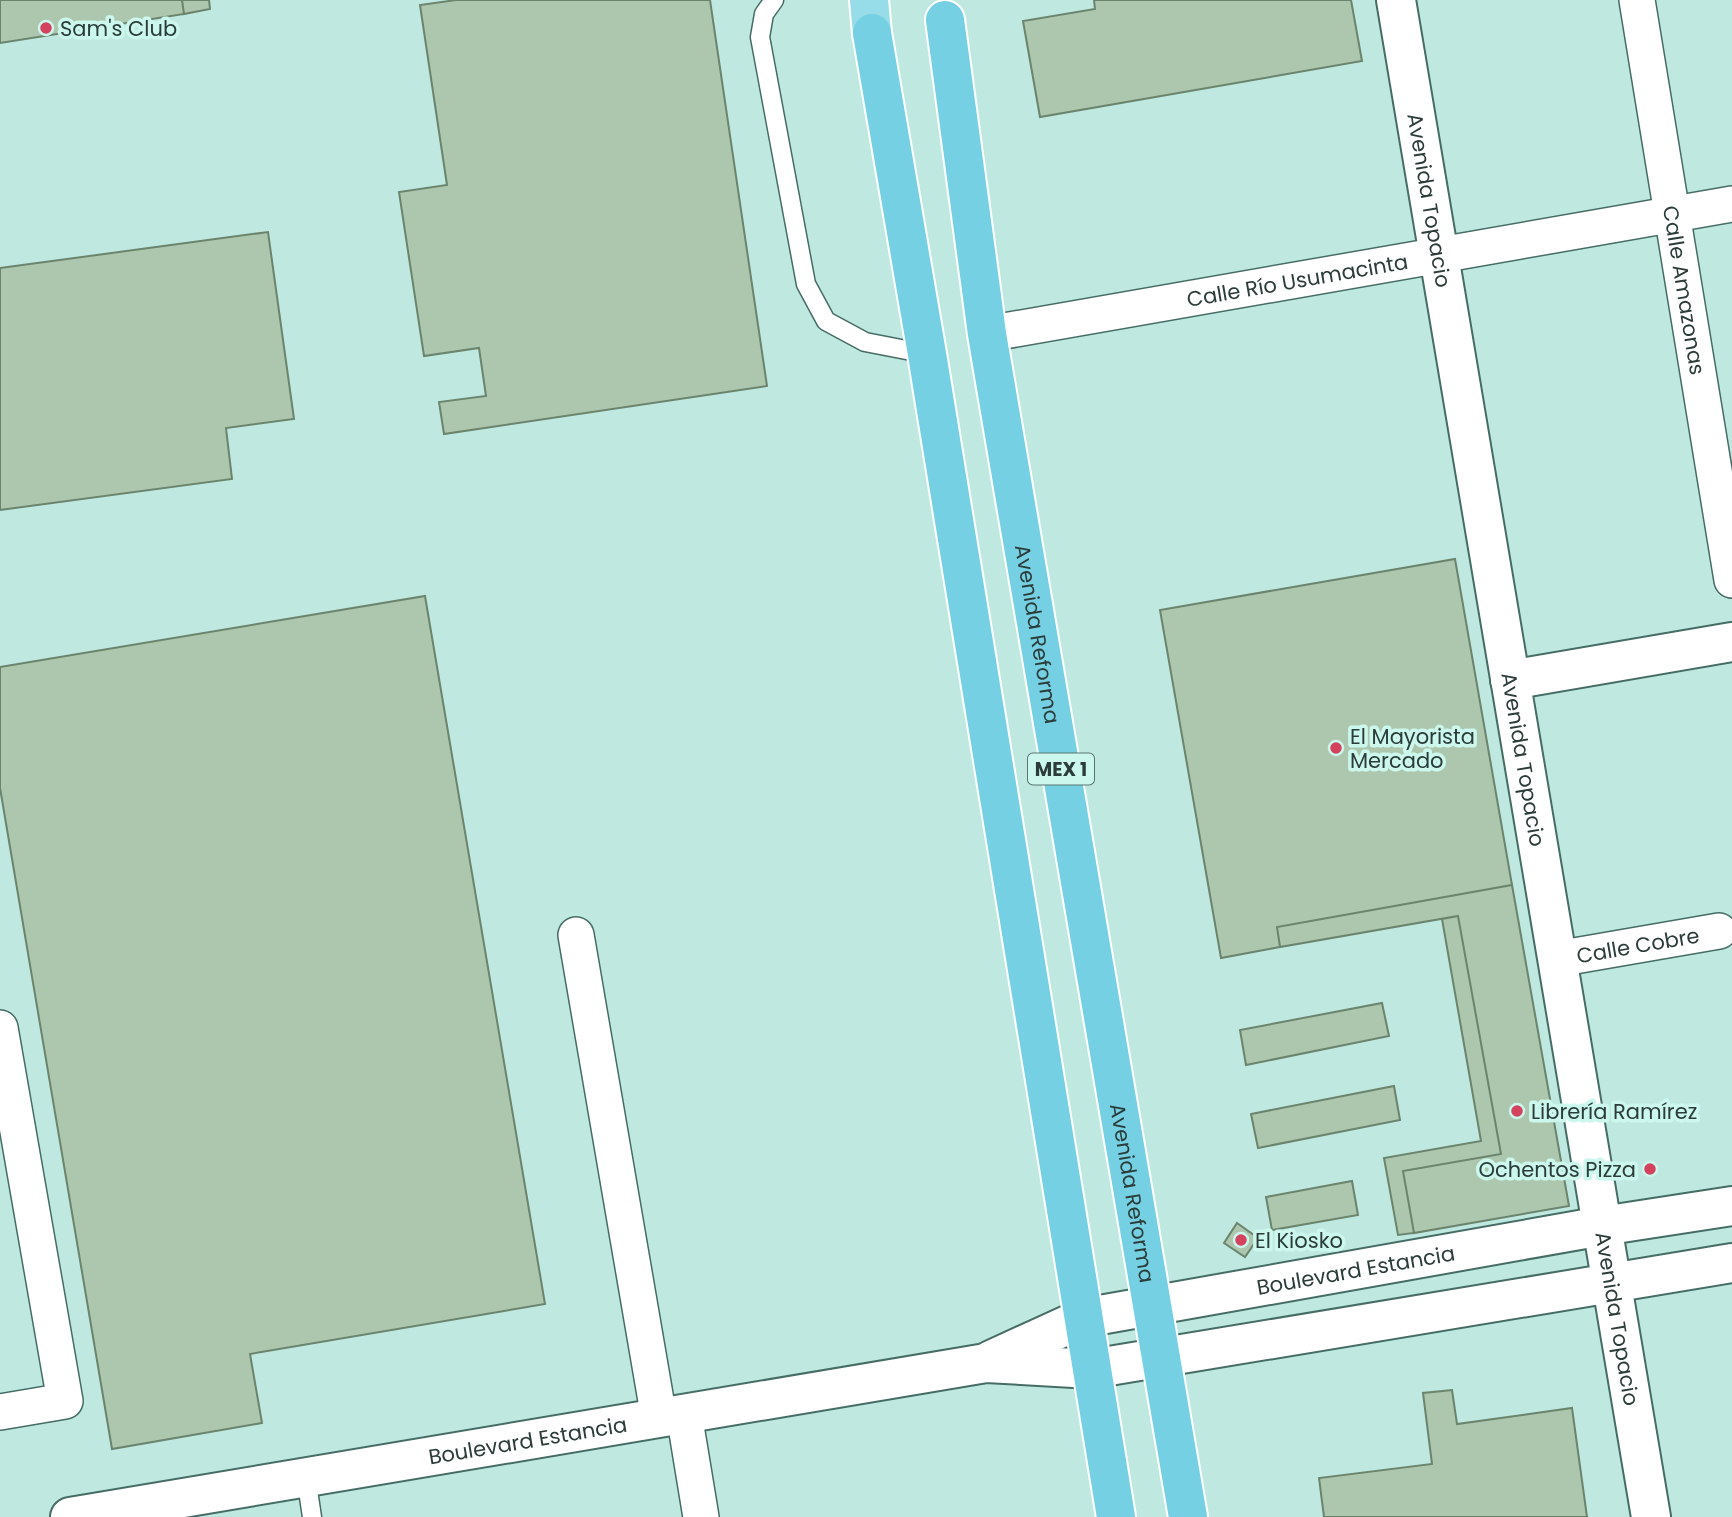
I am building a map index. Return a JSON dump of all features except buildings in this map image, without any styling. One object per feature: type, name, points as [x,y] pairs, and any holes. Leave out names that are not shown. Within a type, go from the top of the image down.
[{"type":"highway","name":"Avenida Reforma","points":[[944,7],[987,334],[1188,1517]]},
{"type":"highway","name":"MEX 1","points":[[871,16],[1116,1517]]},
{"type":"main road","points":[[847,0],[871,16]]},
{"type":"main road","name":"Avenida Topacio","points":[[1396,0],[1651,1517]]},
{"type":"main road","points":[[1510,680],[1732,642]]},
{"type":"main road","name":"Boulevard Estancia","points":[[986,1363],[1083,1318],[1602,1226],[1732,1206]]},
{"type":"main road","name":"Boulevard Estancia","points":[[70,1517],[986,1363],[1091,1369],[1732,1263]]},
{"type":"street","name":"Calle Amazonas","points":[[1637,0],[1732,580]]},
{"type":"street","name":"Calle Río Usumacinta","points":[[987,334],[1732,204]]},
{"type":"street","name":"Calle Cobre","points":[[1557,959],[1719,931]]},
{"type":"street","points":[[576,935],[671,1416],[701,1517]]},
{"type":"street","points":[[0,1028],[65,1401],[0,1412]]},
{"type":"lane","points":[[774,0],[764,14],[760,37],[806,284],[825,321],[865,342],[927,354]]},
{"type":"lane","points":[[306,1477],[312,1517]]},
{"type":"place","name":"Sam's Club","points":[[46,28]]},
{"type":"place","name":"El Mayorista Mercado","points":[[1336,748]]},
{"type":"place","name":"Librería Ramírez","points":[[1517,1111]]},
{"type":"place","name":"Ochentos Pizza","points":[[1650,1169]]},
{"type":"place","name":"El Kiosko","points":[[1241,1240]]}]
